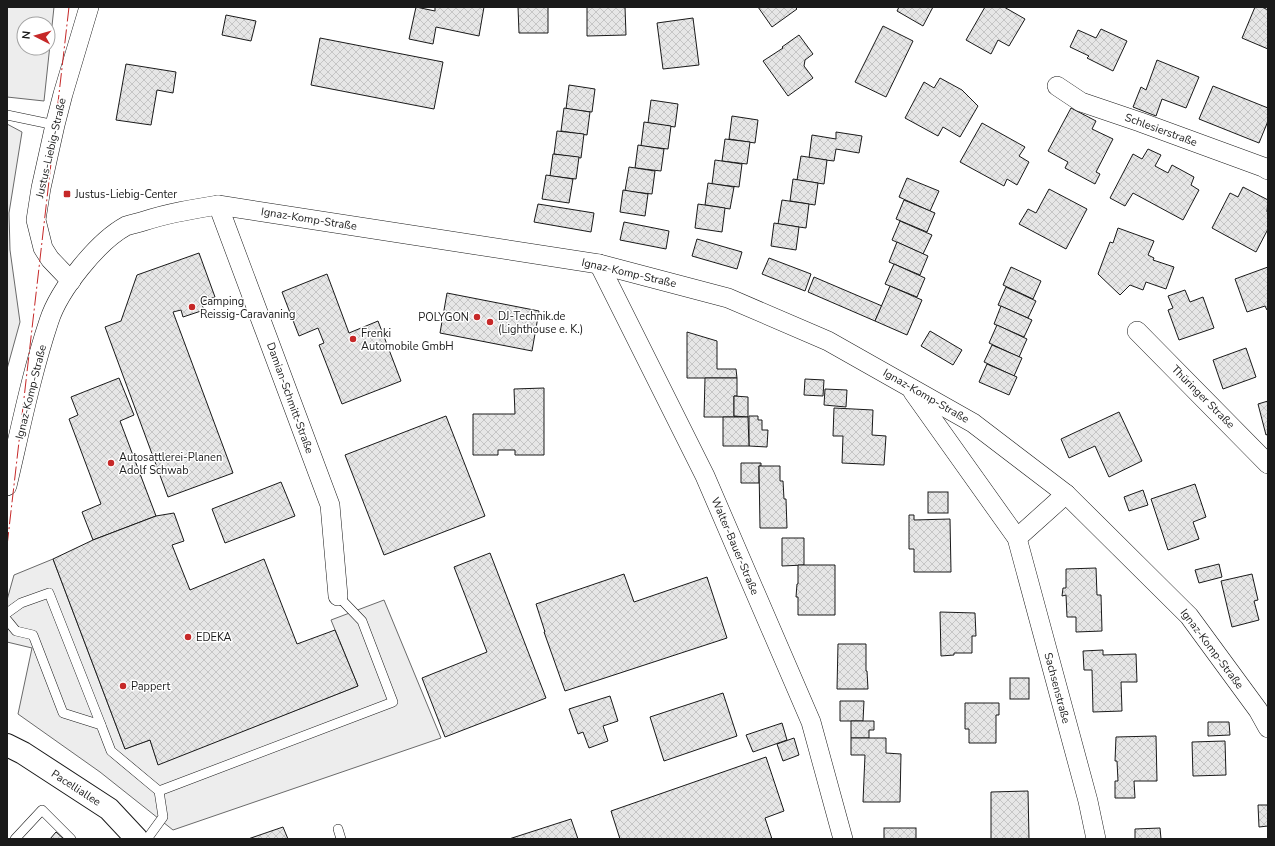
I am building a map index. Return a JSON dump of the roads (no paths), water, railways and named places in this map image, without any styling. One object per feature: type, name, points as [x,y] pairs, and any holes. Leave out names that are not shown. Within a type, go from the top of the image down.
[{"type":"main road","name":"Pacelliallee","points":[[7,745],[109,809],[137,839]]},
{"type":"street","name":"Justus-Liebig-Straße","points":[[71,281],[50,259],[42,248],[36,220],[41,188],[55,125],[89,7]]},
{"type":"street","name":"Schlesierstraße","points":[[1057,86],[1081,102],[1268,170]]},
{"type":"street","name":"Ignaz-Komp-Straße","points":[[7,486],[49,321],[59,300],[71,281],[102,244],[127,226],[157,216],[218,205],[599,264],[728,298],[828,341],[974,423],[1066,494],[1189,616],[1258,710],[1268,728]]},
{"type":"street","name":"Damian-Schmitt-Straße","points":[[218,205],[330,505],[338,596]]},
{"type":"street","name":"Walter-Bauer-Straße","points":[[599,264],[705,476],[811,722],[843,839]]},
{"type":"street","name":"Thüringer Straße","points":[[1137,331],[1268,464]]},
{"type":"street","name":"Sachsenstraße","points":[[910,387],[1017,538],[1088,801],[1096,839]]},
{"type":"street","points":[[1017,538],[1066,494]]},
{"type":"lane","points":[[7,115],[55,125]]},
{"type":"lane","points":[[7,613],[21,603],[49,593],[111,751],[159,791],[163,817],[147,839]]},
{"type":"lane","points":[[159,791],[393,702],[362,621],[338,596]]},
{"type":"lane","points":[[7,620],[16,631],[33,635],[63,713],[101,725]]},
{"type":"lane","points":[[15,839],[42,810],[71,839]]},
{"type":"lane","points":[[338,829],[341,839]]},
{"type":"place","name":"Justus-Liebig-Center","points":[[67,194]]},
{"type":"place","name":"Camping Reissig-Caravaning","points":[[192,307]]},
{"type":"place","name":"POLYGON","points":[[477,317]]},
{"type":"place","name":"DJ-Technik.de (Lighthouse e. K.)","points":[[490,322]]},
{"type":"place","name":"Frenki Automobile GmbH","points":[[353,339]]},
{"type":"place","name":"Autosattlerei-Planen Adolf Schwab","points":[[111,463]]},
{"type":"place","name":"EDEKA","points":[[188,637]]},
{"type":"place","name":"Pappert","points":[[123,686]]}]
